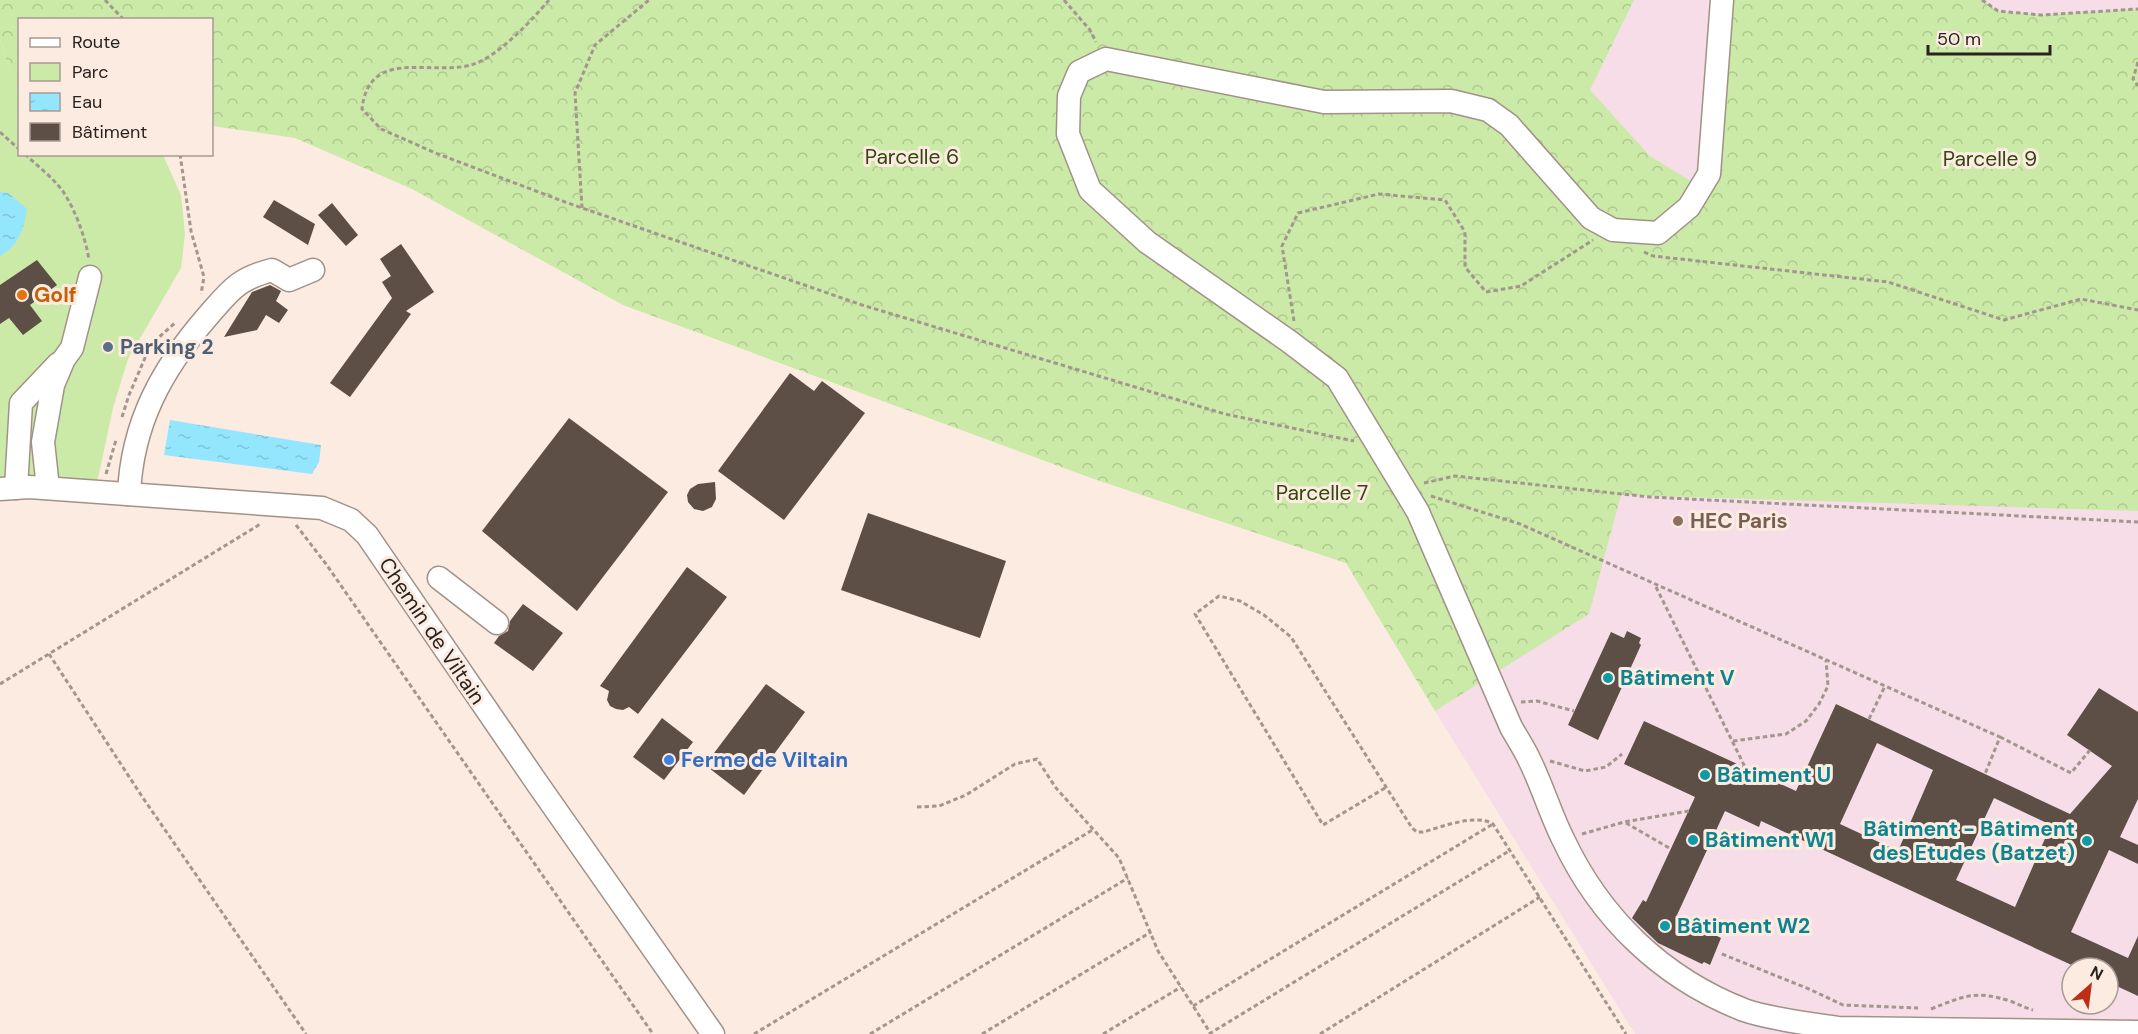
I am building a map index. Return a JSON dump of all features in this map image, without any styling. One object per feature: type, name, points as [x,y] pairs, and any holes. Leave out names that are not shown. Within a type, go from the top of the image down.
[{"type":"street","points":[[1722,0],[1709,174],[1689,207],[1658,233],[1613,230],[1591,218],[1509,125],[1488,110],[1451,101],[1324,102],[1106,59],[1079,72],[1069,96],[1068,134],[1090,190],[1147,242],[1290,342],[1337,378],[1418,512],[1511,727],[1529,760],[1563,840],[1594,894],[1620,928],[1653,957],[1702,990],[1746,1010],[1810,1024],[1838,1028],[2138,1032]]},
{"type":"street","points":[[129,494],[130,469],[142,423],[158,384],[186,341],[232,288],[249,278],[272,270],[289,280],[313,270]]},
{"type":"street","points":[[8,488],[21,403],[72,348],[90,277]]},
{"type":"street","points":[[48,488],[43,442],[53,385],[63,359]]},
{"type":"street","name":"Chemin de Viltain","points":[[8,488],[48,488],[322,508],[351,520],[367,535],[713,1034]]},
{"type":"street","points":[[439,578],[497,623]]},
{"type":"path","points":[[105,0],[122,18]]},
{"type":"path","points":[[549,0],[529,24],[503,46],[473,64],[444,69],[407,67],[389,69],[373,79],[364,93],[362,109],[381,129],[438,154],[862,305],[1225,414],[1362,443],[1373,439]]},
{"type":"path","points":[[582,207],[575,93],[595,45],[649,0]]},
{"type":"path","points":[[1064,0],[1090,30],[1106,59]]},
{"type":"path","points":[[1982,0],[1998,11],[2041,15],[2138,9]]},
{"type":"path","points":[[2138,62],[2133,79],[2138,86]]},
{"type":"path","points":[[0,132],[18,148]]},
{"type":"path","points":[[27,156],[57,184],[71,204],[88,251],[90,277]]},
{"type":"path","points":[[180,156],[191,231],[204,277],[200,297]]},
{"type":"path","points":[[1290,342],[1295,329],[1282,246],[1298,213],[1379,194],[1445,200],[1464,232],[1465,267],[1486,292],[1521,286],[1613,230]]},
{"type":"path","points":[[1643,252],[1653,256],[1888,282],[2004,320],[2081,299],[2138,310]]},
{"type":"path","points":[[119,427],[129,395],[151,344],[178,321]]},
{"type":"path","points":[[101,492],[116,438]]},
{"type":"path","points":[[1404,488],[1455,476],[1650,497],[2138,522]]},
{"type":"path","points":[[1404,488],[1520,524],[2000,737],[2072,772],[2090,750]]},
{"type":"path","points":[[0,684],[268,519]]},
{"type":"path","points":[[292,522],[298,526],[333,574],[653,1034]]},
{"type":"path","points":[[1656,585],[1745,768]]},
{"type":"path","points":[[1385,788],[1323,825],[1195,614],[1219,596],[1240,601],[1264,615],[1291,637],[1385,788],[1417,832],[1477,819],[1487,820],[1493,824],[1626,1034]]},
{"type":"path","points":[[49,654],[143,798],[306,1034]]},
{"type":"path","points":[[1732,741],[1786,734],[1806,721],[1819,704],[1828,686],[1826,660]]},
{"type":"path","points":[[1869,719],[1885,686]]},
{"type":"path","points":[[1501,703],[1537,702],[1574,711]]},
{"type":"path","points":[[1984,774],[2000,737]]},
{"type":"path","points":[[1529,760],[1556,761],[1585,771],[1605,767],[1622,754]]},
{"type":"path","points":[[917,807],[939,806],[966,795],[1015,764],[1036,759],[1056,788],[1119,858],[1158,951],[1210,1034],[1510,850]]},
{"type":"path","points":[[1563,840],[1624,822],[1689,811]]},
{"type":"path","points":[[1624,822],[1671,849]]},
{"type":"path","points":[[1193,1006],[1493,824]]},
{"type":"path","points":[[754,1034],[1094,829]]},
{"type":"path","points":[[870,1034],[1128,878]]},
{"type":"path","points":[[1320,1034],[1540,897]]},
{"type":"path","points":[[982,1034],[1151,932]]},
{"type":"path","points":[[1722,954],[1843,1005],[1931,1009],[1957,998],[1976,994],[2010,1001],[2030,1010],[2041,1010]]},
{"type":"path","points":[[1103,1034],[1181,987]]},
{"type":"shaded area","name":"HEC Paris","points":[[992,0],[2138,0],[2138,1034],[1635,1034],[1346,563],[1091,478]]},
{"type":"green space","name":"HEC Paris","points":[[0,0],[1634,0],[1590,90],[1650,156],[1699,186],[1721,0],[1982,0],[1998,11],[2041,15],[2138,9],[2138,511],[1621,495],[1589,614],[1435,711],[1346,563],[1091,478],[623,305],[412,189],[295,138],[213,126],[213,18],[18,18],[18,87],[14,86],[0,39]]},
{"type":"green space","points":[[0,39],[14,85],[18,87],[18,156],[163,156],[181,195],[185,234],[181,268],[128,359],[113,408],[97,483],[0,489]]},
{"type":"water","points":[[0,192],[8,193],[27,209],[16,242],[0,256]]},
{"type":"water","points":[[170,420],[321,445],[319,462],[312,474],[164,455]]},
{"type":"building","points":[[274,200],[315,224],[308,245],[263,217]]},
{"type":"building","points":[[332,203],[358,235],[346,246],[318,215]]},
{"type":"building","points":[[401,244],[434,292],[406,311],[411,314],[350,397],[330,383],[392,298],[382,282],[391,276],[380,259]]},
{"type":"building","name":"Golf","points":[[37,260],[57,285],[30,305],[42,321],[23,335],[9,318],[0,324],[0,285]]},
{"type":"building","points":[[270,285],[281,291],[276,301],[288,310],[279,323],[266,315],[257,330],[224,337],[252,292]]},
{"type":"building","points":[[790,373],[814,391],[822,381],[865,413],[784,520],[718,471]]},
{"type":"building","points":[[569,418],[668,492],[577,611],[482,531]]},
{"type":"building","points":[[715,482],[716,499],[712,507],[703,511],[694,509],[688,502],[687,495],[690,489],[698,484]]},
{"type":"building","points":[[868,513],[1006,561],[980,638],[841,590]]},
{"type":"building","points":[[687,567],[727,597],[638,714],[629,707],[623,710],[610,706],[607,700],[609,691],[600,686]]},
{"type":"building","points":[[523,604],[563,633],[533,671],[494,643],[499,636],[508,631],[510,621]]},
{"type":"building","name":"Bâtiment V","points":[[1627,631],[1641,638],[1639,643],[1641,645],[1598,740],[1568,725],[1611,632],[1624,638]]},
{"type":"building","points":[[766,684],[805,712],[744,795],[705,765]]},
{"type":"building","name":"Bâtiment - Bâtiment des Etudes (Batzet)","points":[[2099,688],[2138,712],[2138,799],[2120,837],[2138,845],[2138,864],[2109,850],[2071,932],[2128,958],[2138,936],[2138,996],[2120,988],[2120,956],[2060,956],[2060,960],[1761,821],[1759,827],[1725,811],[1677,915],[1721,938],[1710,965],[1704,962],[1702,964],[1658,943],[1632,918],[1643,900],[1646,902],[1695,797],[1624,764],[1644,721],[1796,791],[1836,704],[2070,814],[2112,766],[2067,735]],"holes":[[[1877,743],[1933,770],[1898,851],[1840,824]],[[1994,798],[2051,825],[2015,907],[1956,880]]]},
{"type":"building","points":[[662,718],[693,742],[664,780],[633,757]]},
{"type":"place","name":"Golf","points":[[22,295]]},
{"type":"place","name":"Parking 2","points":[[108,347]]},
{"type":"place","name":"HEC Paris","points":[[1678,521]]},
{"type":"place","name":"Bâtiment V","points":[[1608,678]]},
{"type":"place","name":"Ferme de Viltain","points":[[669,760]]},
{"type":"place","name":"Bâtiment U","points":[[1705,775]]},
{"type":"place","name":"Bâtiment W1","points":[[1693,840]]},
{"type":"place","name":"Bâtiment - Bâtiment des Etudes (Batzet)","points":[[2087,841]]},
{"type":"place","name":"Bâtiment W2","points":[[1665,926]]},
{"type":"park label","name":"Parcelle 6","points":[[912,157]]},
{"type":"park label","name":"Parcelle 9","points":[[1990,159]]},
{"type":"park label","name":"Parcelle 7","points":[[1322,493]]}]
